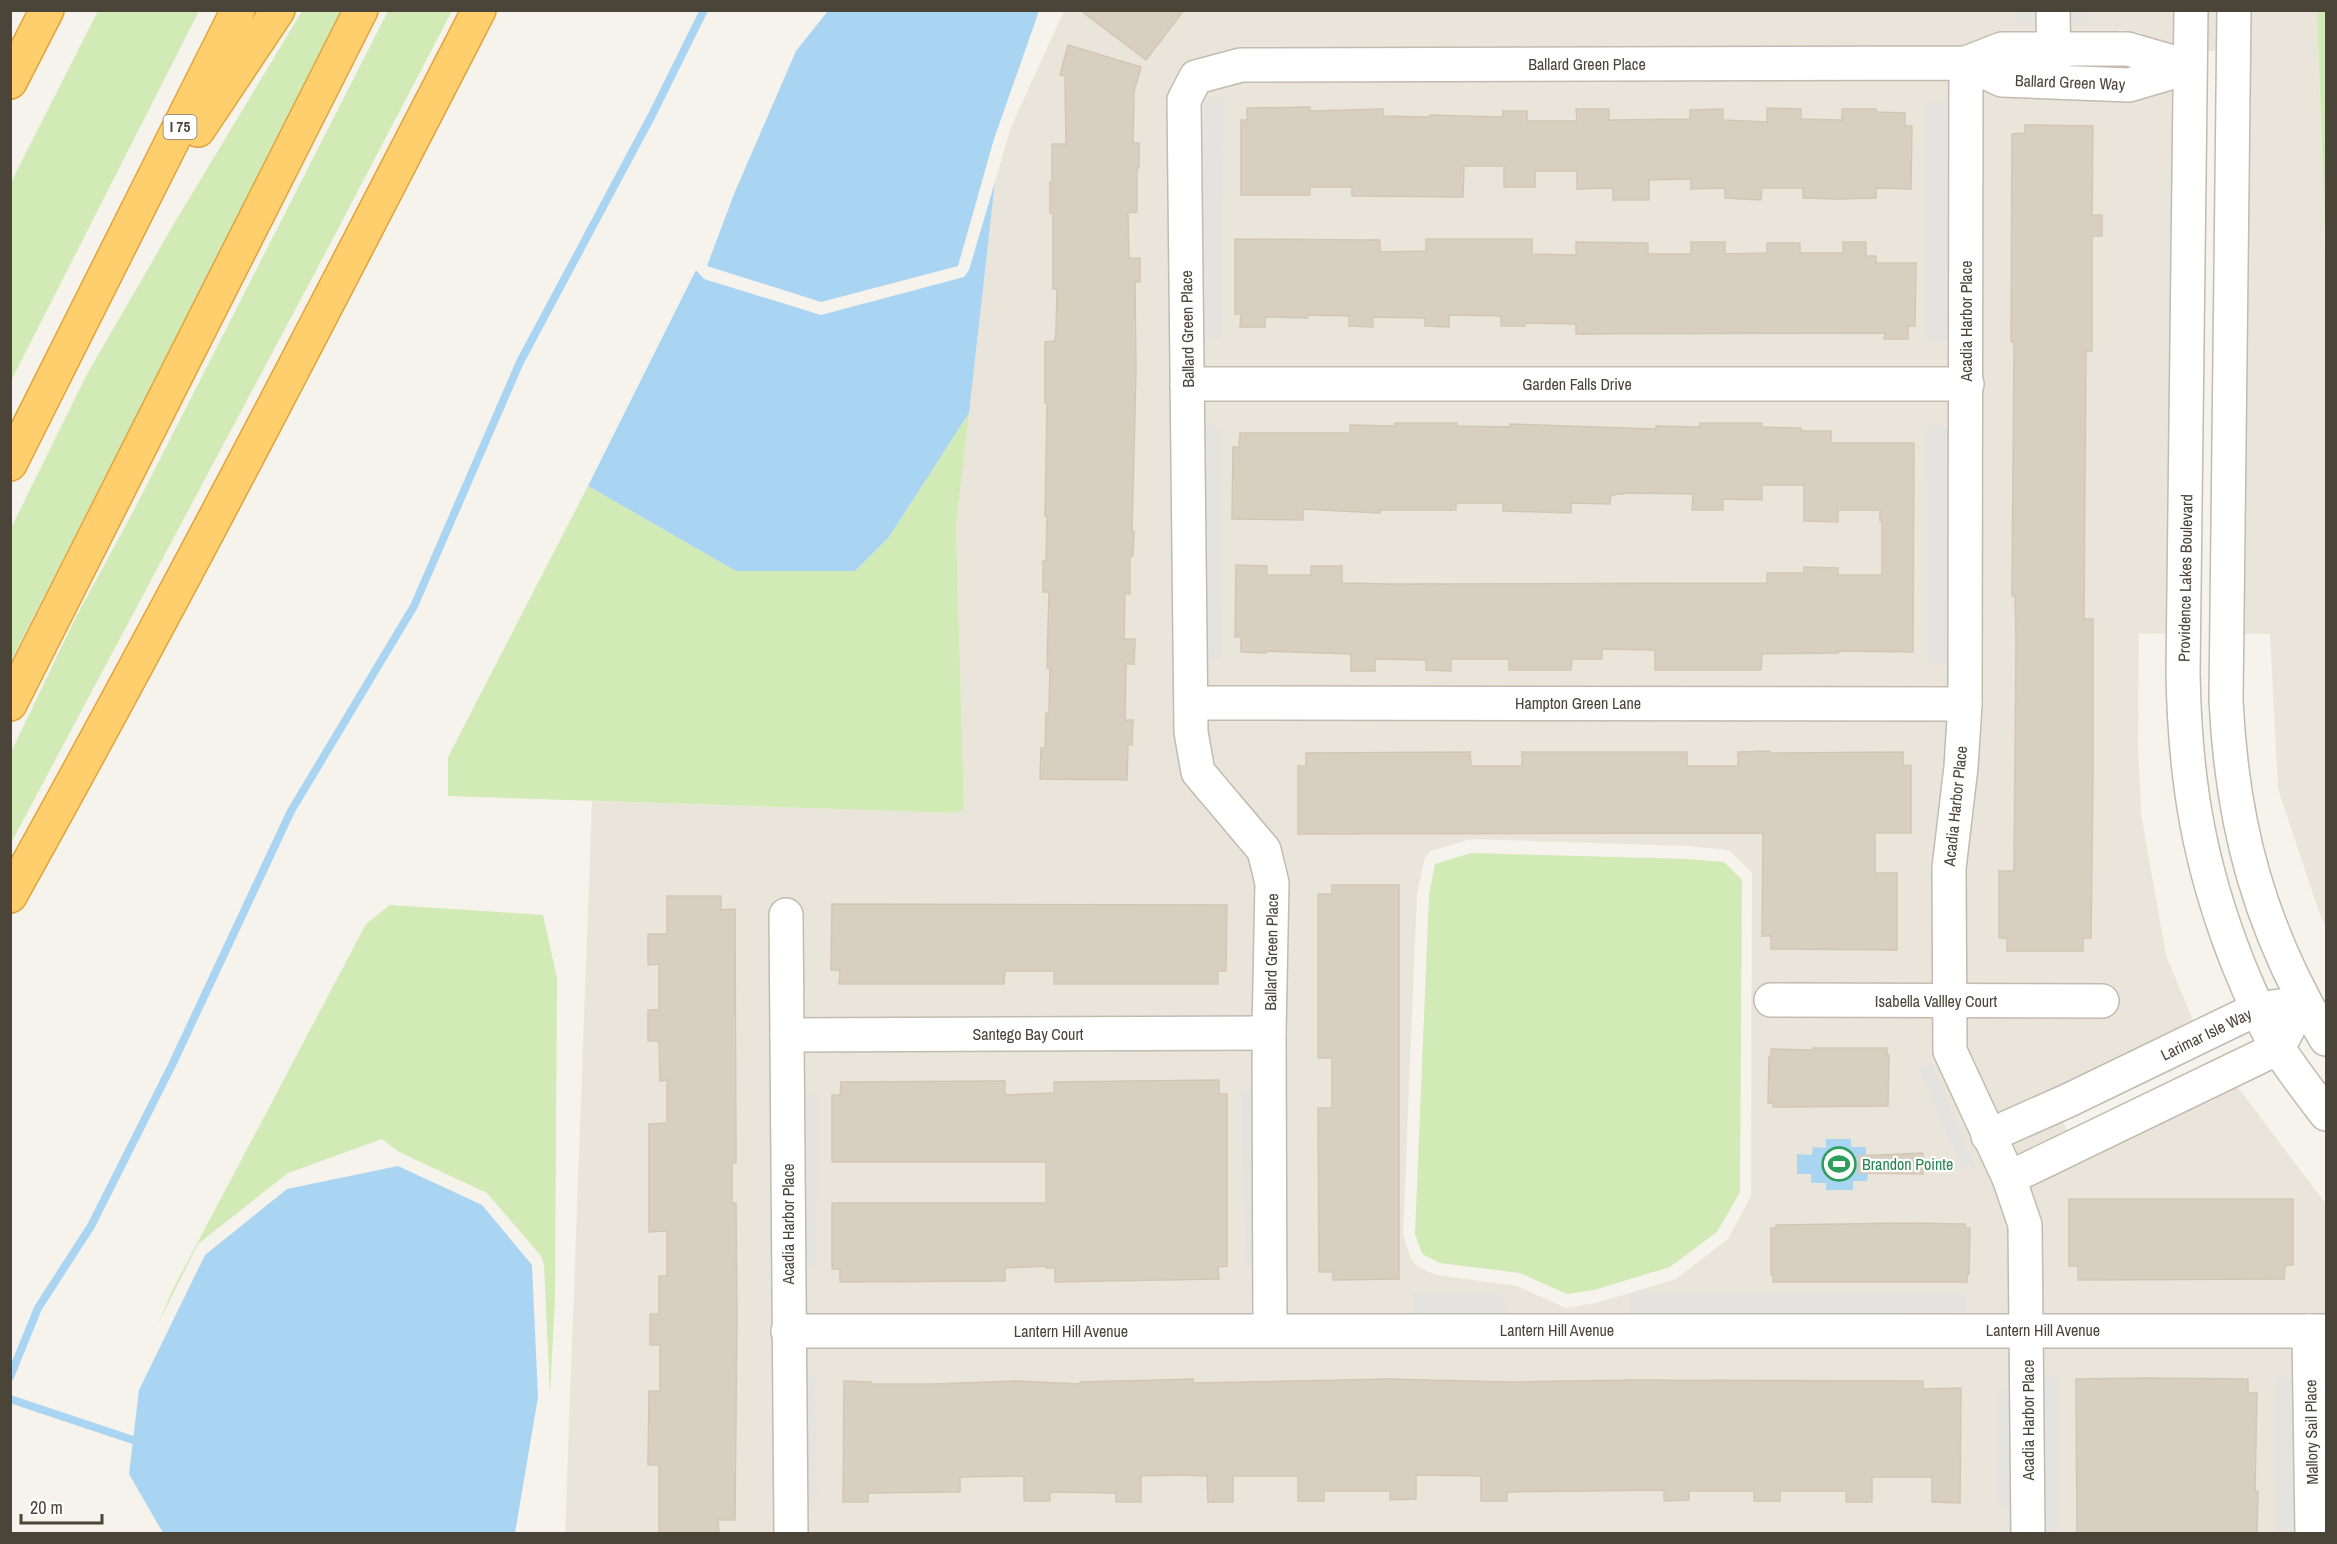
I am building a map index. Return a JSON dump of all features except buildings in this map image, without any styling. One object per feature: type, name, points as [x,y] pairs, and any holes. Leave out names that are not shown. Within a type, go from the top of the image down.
[{"type":"highway","points":[[10,82],[46,10]]},
{"type":"highway","name":"I 75","points":[[10,464],[238,10]]},
{"type":"highway","points":[[122,244],[278,10]]},
{"type":"highway","points":[[10,704],[361,10]]},
{"type":"highway","points":[[10,896],[81,770],[258,440],[479,10]]},
{"type":"highway","points":[[10,920],[81,770]]},
{"type":"street","points":[[2053,10],[2054,81]]},
{"type":"street","name":"Providence Lakes Boulevard","points":[[2191,10],[2183,674],[2186,755],[2194,814],[2213,896],[2257,1009],[2278,1047],[2326,1114]]},
{"type":"street","points":[[2234,10],[2226,700],[2228,750],[2234,796],[2258,893],[2304,1002],[2326,1039]]},
{"type":"street","name":"Ballard Green Way","points":[[1966,63],[2002,49],[2128,49],[2190,67],[2233,67]]},
{"type":"street","name":"Ballard Green Way","points":[[1966,63],[2002,80],[2129,85],[2190,67]]},
{"type":"street","name":"Acadia Harbor Place","points":[[1966,63],[1965,704],[1961,766],[1949,868],[1950,1051],[2009,1178],[2025,1225],[2028,1533]]},
{"type":"street","name":"Ballard Green Place","points":[[1270,1330],[1269,1033],[1272,883],[1264,850],[1198,772],[1191,732],[1184,100],[1196,77],[1241,65],[1966,63]]},
{"type":"street","name":"Garden Falls Drive","points":[[1187,384],[1966,384]]},
{"type":"street","name":"Hampton Green Lane","points":[[1191,703],[1965,704]]},
{"type":"street","name":"Acadia Harbor Place","points":[[786,915],[791,1533]]},
{"type":"street","name":"Isabella Vallley Court","points":[[1771,1000],[2102,1001]]},
{"type":"street","points":[[2009,1178],[2278,1047],[2304,1002]]},
{"type":"street","name":"Larimar Isle Way","points":[[1988,1136],[2067,1101],[2257,1009],[2304,1002]]},
{"type":"street","name":"Santego Bay Court","points":[[787,1035],[1269,1033]]},
{"type":"street","points":[[2067,1101],[2088,1139]]},
{"type":"street","name":"Lantern Hill Avenue","points":[[788,1331],[2318,1331]]},
{"type":"street","name":"Mallory Sail Place","points":[[2312,1533],[2318,1331]]},
{"type":"shaded area","points":[[1064,11],[2177,11],[2177,47],[2142,37],[2142,33],[2119,30],[2118,33],[2126,64],[2177,87],[2170,634],[2139,633],[2138,744],[2141,814],[2166,955],[2194,1023],[2073,1081],[2071,1079],[2061,1087],[2062,1120],[2068,1132],[2236,1085],[2326,1204],[2326,1533],[565,1534],[592,801],[955,813],[964,808],[956,526],[995,182],[1011,127]],"holes":[[[1471,839],[1688,846],[1729,850],[1752,873],[1751,1196],[1728,1239],[1676,1279],[1596,1303],[1566,1308],[1517,1286],[1436,1275],[1417,1266],[1411,1259],[1403,1234],[1417,894],[1425,857],[1431,851]]]},
{"type":"shaded area","points":[[2015,11],[2089,11],[2089,22],[2015,22]]},
{"type":"shaded area","points":[[2205,11],[2220,11],[2219,51],[2204,51]]},
{"type":"shaded area","points":[[2248,11],[2317,11],[2326,283],[2326,927],[2278,789],[2270,634],[2240,634]]},
{"type":"shaded area","points":[[1204,98],[1224,99],[1221,339],[1200,339]]},
{"type":"shaded area","points":[[1947,102],[1949,341],[1927,340],[1927,103]]},
{"type":"shaded area","points":[[1198,425],[1220,426],[1221,660],[1200,661]]},
{"type":"shaded area","points":[[1927,426],[1948,427],[1948,664],[1928,662]]},
{"type":"shaded area","points":[[1931,1062],[1975,1167],[1961,1165],[1919,1070]]},
{"type":"shaded area","points":[[1254,1090],[1255,1268],[1246,1266],[1241,1091]]},
{"type":"shaded area","points":[[804,1095],[818,1095],[816,1266],[804,1267]]},
{"type":"shaded area","points":[[1413,1293],[1503,1293],[1506,1314],[1413,1314]]},
{"type":"shaded area","points":[[1629,1293],[1967,1293],[1966,1312],[1629,1315]]},
{"type":"shaded area","points":[[815,1376],[817,1497],[804,1497],[804,1378]]},
{"type":"shaded area","points":[[2039,1376],[2058,1377],[2058,1533],[2042,1533]]},
{"type":"shaded area","points":[[2276,1377],[2294,1378],[2298,1533],[2276,1533]]},
{"type":"shaded area","points":[[2012,1390],[2015,1507],[1998,1507],[1999,1391]]},
{"type":"green space","points":[[98,11],[199,11],[11,381],[11,182]]},
{"type":"green space","points":[[302,11],[342,11],[11,661],[11,528],[86,376],[175,222]]},
{"type":"green space","points":[[388,11],[452,11],[11,843],[11,752],[75,619],[134,510]]},
{"type":"green space","points":[[2317,11],[2326,11],[2326,267]]},
{"type":"green space","points":[[969,413],[956,526],[964,809],[955,813],[448,796],[448,757],[588,486],[736,571],[855,571],[889,537]]},
{"type":"green space","points":[[1471,853],[1724,862],[1742,880],[1740,1192],[1717,1232],[1670,1267],[1594,1290],[1567,1294],[1520,1273],[1440,1263],[1422,1254],[1415,1234],[1429,895],[1435,864]]},
{"type":"green space","points":[[390,905],[543,915],[557,978],[555,1298],[550,1395],[544,1265],[541,1256],[487,1193],[399,1152],[382,1139],[288,1173],[198,1244],[158,1324],[172,1291],[366,924]]},
{"type":"water","points":[[828,11],[1039,11],[994,139],[958,266],[821,302],[707,266],[734,194],[796,51]]},
{"type":"water","points":[[995,182],[969,413],[889,537],[855,571],[736,571],[588,486],[696,270],[704,279],[821,315],[964,277],[969,270]]},
{"type":"water","name":"Brandon Pointe","points":[[1826,1139],[1851,1139],[1851,1147],[1866,1147],[1866,1155],[1881,1155],[1868,1173],[1867,1181],[1853,1181],[1853,1190],[1826,1190],[1826,1183],[1811,1183],[1811,1174],[1797,1174],[1797,1154],[1812,1155],[1813,1147],[1826,1148]]},
{"type":"water","points":[[398,1166],[482,1205],[532,1265],[538,1397],[515,1533],[163,1533],[129,1474],[139,1390],[205,1255],[287,1189]]},
{"type":"waterway","points":[[10,1377],[38,1308],[91,1226],[172,1065],[291,811],[414,606],[520,362],[652,115],[704,10]]},
{"type":"waterway","points":[[10,1399],[133,1440]]},
{"type":"place","name":"Brandon Pointe","points":[[1839,1164]]}]
